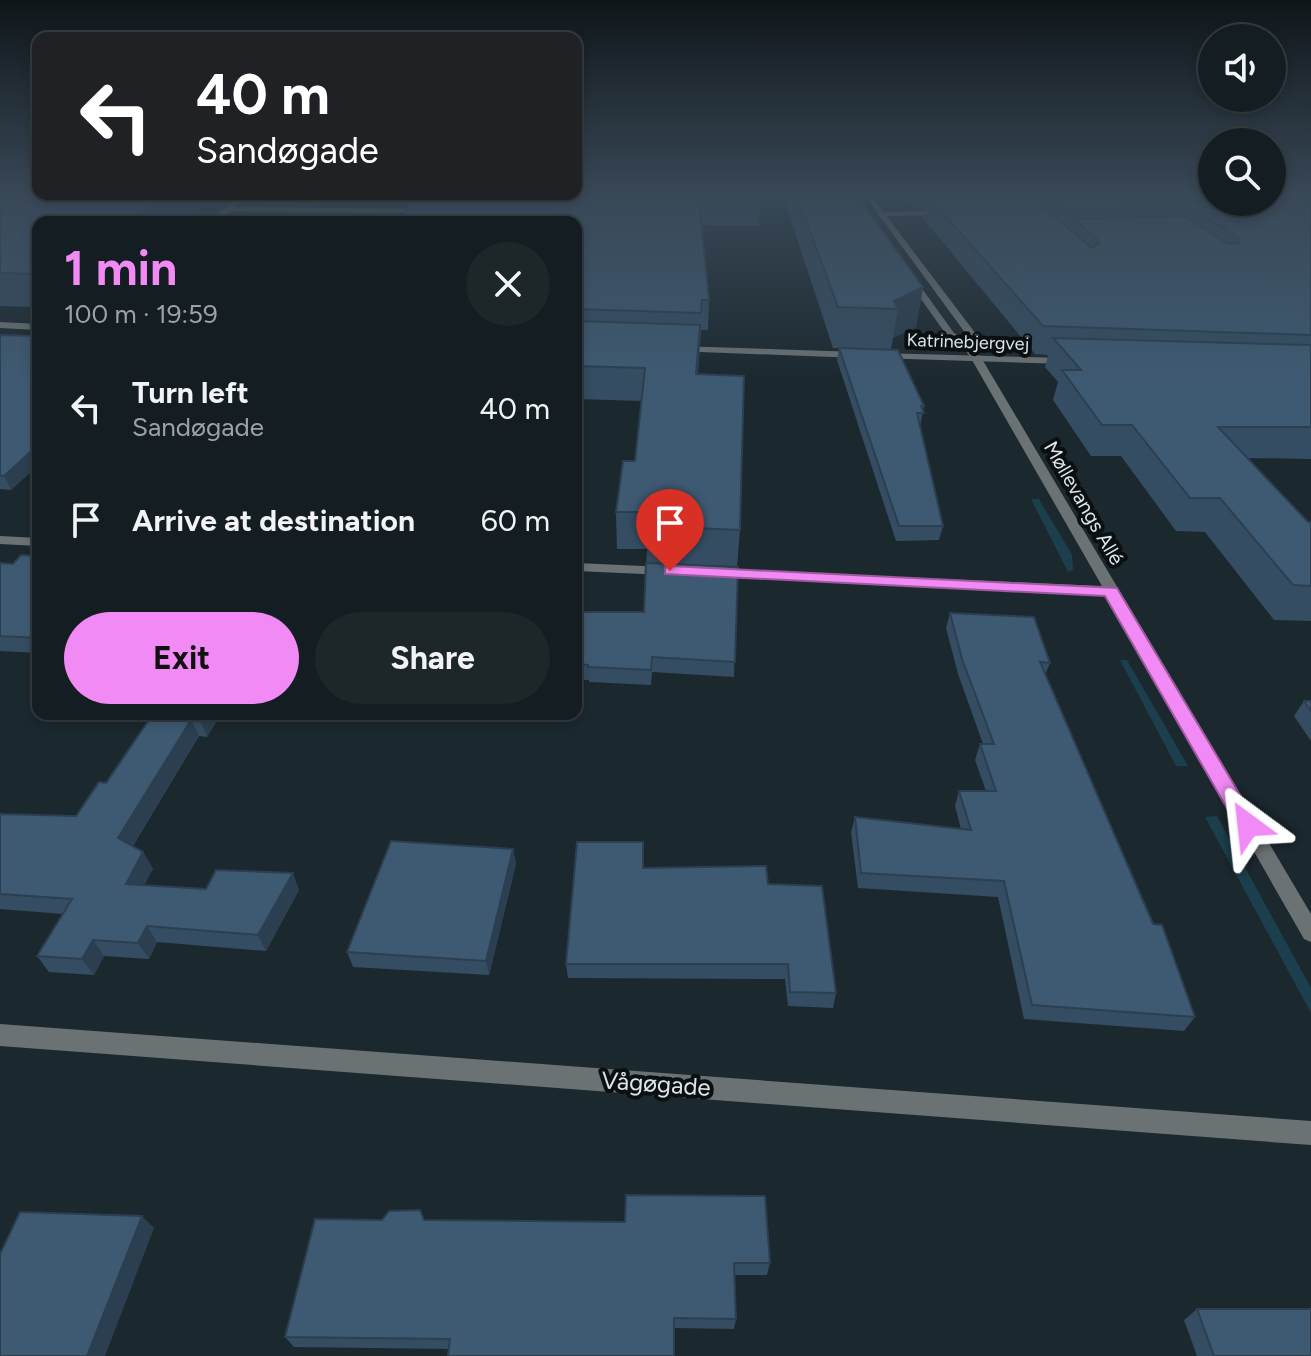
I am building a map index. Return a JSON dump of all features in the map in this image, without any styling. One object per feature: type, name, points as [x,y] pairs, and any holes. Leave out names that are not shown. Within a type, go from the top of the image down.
[{"type":"street","name":"Møllevangs Allé","points":[[913,256],[971,334],[965,343]]},
{"type":"street","name":"Møllevangs Allé","points":[[903,267],[951,335],[965,343],[977,359],[1311,933]]},
{"type":"street","points":[[0,325],[32,327]]},
{"type":"street","name":"Katrinebjergvej","points":[[665,349],[1072,362]]},
{"type":"street","points":[[0,540],[32,542]]},
{"type":"street","points":[[582,567],[1111,591]]},
{"type":"street","name":"Vågøgade","points":[[0,1035],[1311,1133]]},
{"type":"shaded area","points":[[1031,499],[1039,499],[1072,555],[1073,570],[1068,572]]},
{"type":"shaded area","points":[[1120,660],[1127,660],[1188,766],[1176,766]]},
{"type":"shaded area","points":[[1217,816],[1311,988],[1311,1013],[1205,817]]},
{"type":"building","points":[[0,256],[32,256],[32,274],[0,273]]},
{"type":"building","points":[[582,256],[705,256],[709,300],[702,300],[701,313],[582,309]]},
{"type":"building","points":[[819,256],[901,256],[923,287],[894,301],[898,309],[838,307]]},
{"type":"building","points":[[981,256],[1311,256],[1311,335],[1043,326]]},
{"type":"building","points":[[582,321],[700,325],[696,374],[744,376],[740,530],[647,526],[647,512],[616,512],[623,461],[635,461],[645,368],[582,366]]},
{"type":"building","points":[[0,335],[32,336],[32,450],[4,476],[0,476]]},
{"type":"building","points":[[1053,338],[1311,345],[1311,427],[1218,427],[1311,522],[1311,586],[1293,585],[1220,498],[1190,498],[1132,425],[1102,425],[1062,370],[1081,370]]},
{"type":"building","points":[[839,348],[898,350],[924,406],[921,406],[924,413],[917,413],[943,526],[899,526]]},
{"type":"building","points":[[21,555],[32,556],[32,638],[0,636],[0,563],[13,564]]},
{"type":"building","points":[[646,563],[738,567],[735,662],[652,657],[651,670],[582,664],[582,612],[644,612]]},
{"type":"building","points":[[950,613],[1034,617],[1050,663],[1040,662],[1153,924],[1162,925],[1195,1017],[1032,1005],[1004,881],[861,873],[855,817],[971,830],[959,791],[996,791],[980,744],[994,744],[962,659]]},
{"type":"building","points":[[149,720],[191,720],[118,838],[143,852],[126,884],[206,889],[216,870],[293,873],[258,935],[147,926],[138,943],[93,940],[82,959],[37,956],[72,899],[0,894],[0,814],[76,816],[99,782],[106,783]]},
{"type":"building","points":[[391,841],[513,849],[486,961],[347,952]]},
{"type":"building","points":[[577,842],[643,842],[643,868],[766,866],[768,884],[822,886],[836,993],[790,992],[788,964],[566,964]]},
{"type":"building","points":[[626,1195],[765,1196],[770,1263],[734,1263],[736,1319],[674,1318],[674,1356],[448,1356],[450,1339],[285,1337],[315,1219],[382,1220],[389,1211],[420,1210],[424,1220],[625,1222]]},
{"type":"building","points":[[20,1212],[142,1216],[87,1356],[0,1356],[0,1254]]},
{"type":"building","points":[[1197,1309],[1311,1309],[1311,1356],[1214,1356]]},
{"type":"route","points":[[670,571],[1111,591],[1248,825]]}]
